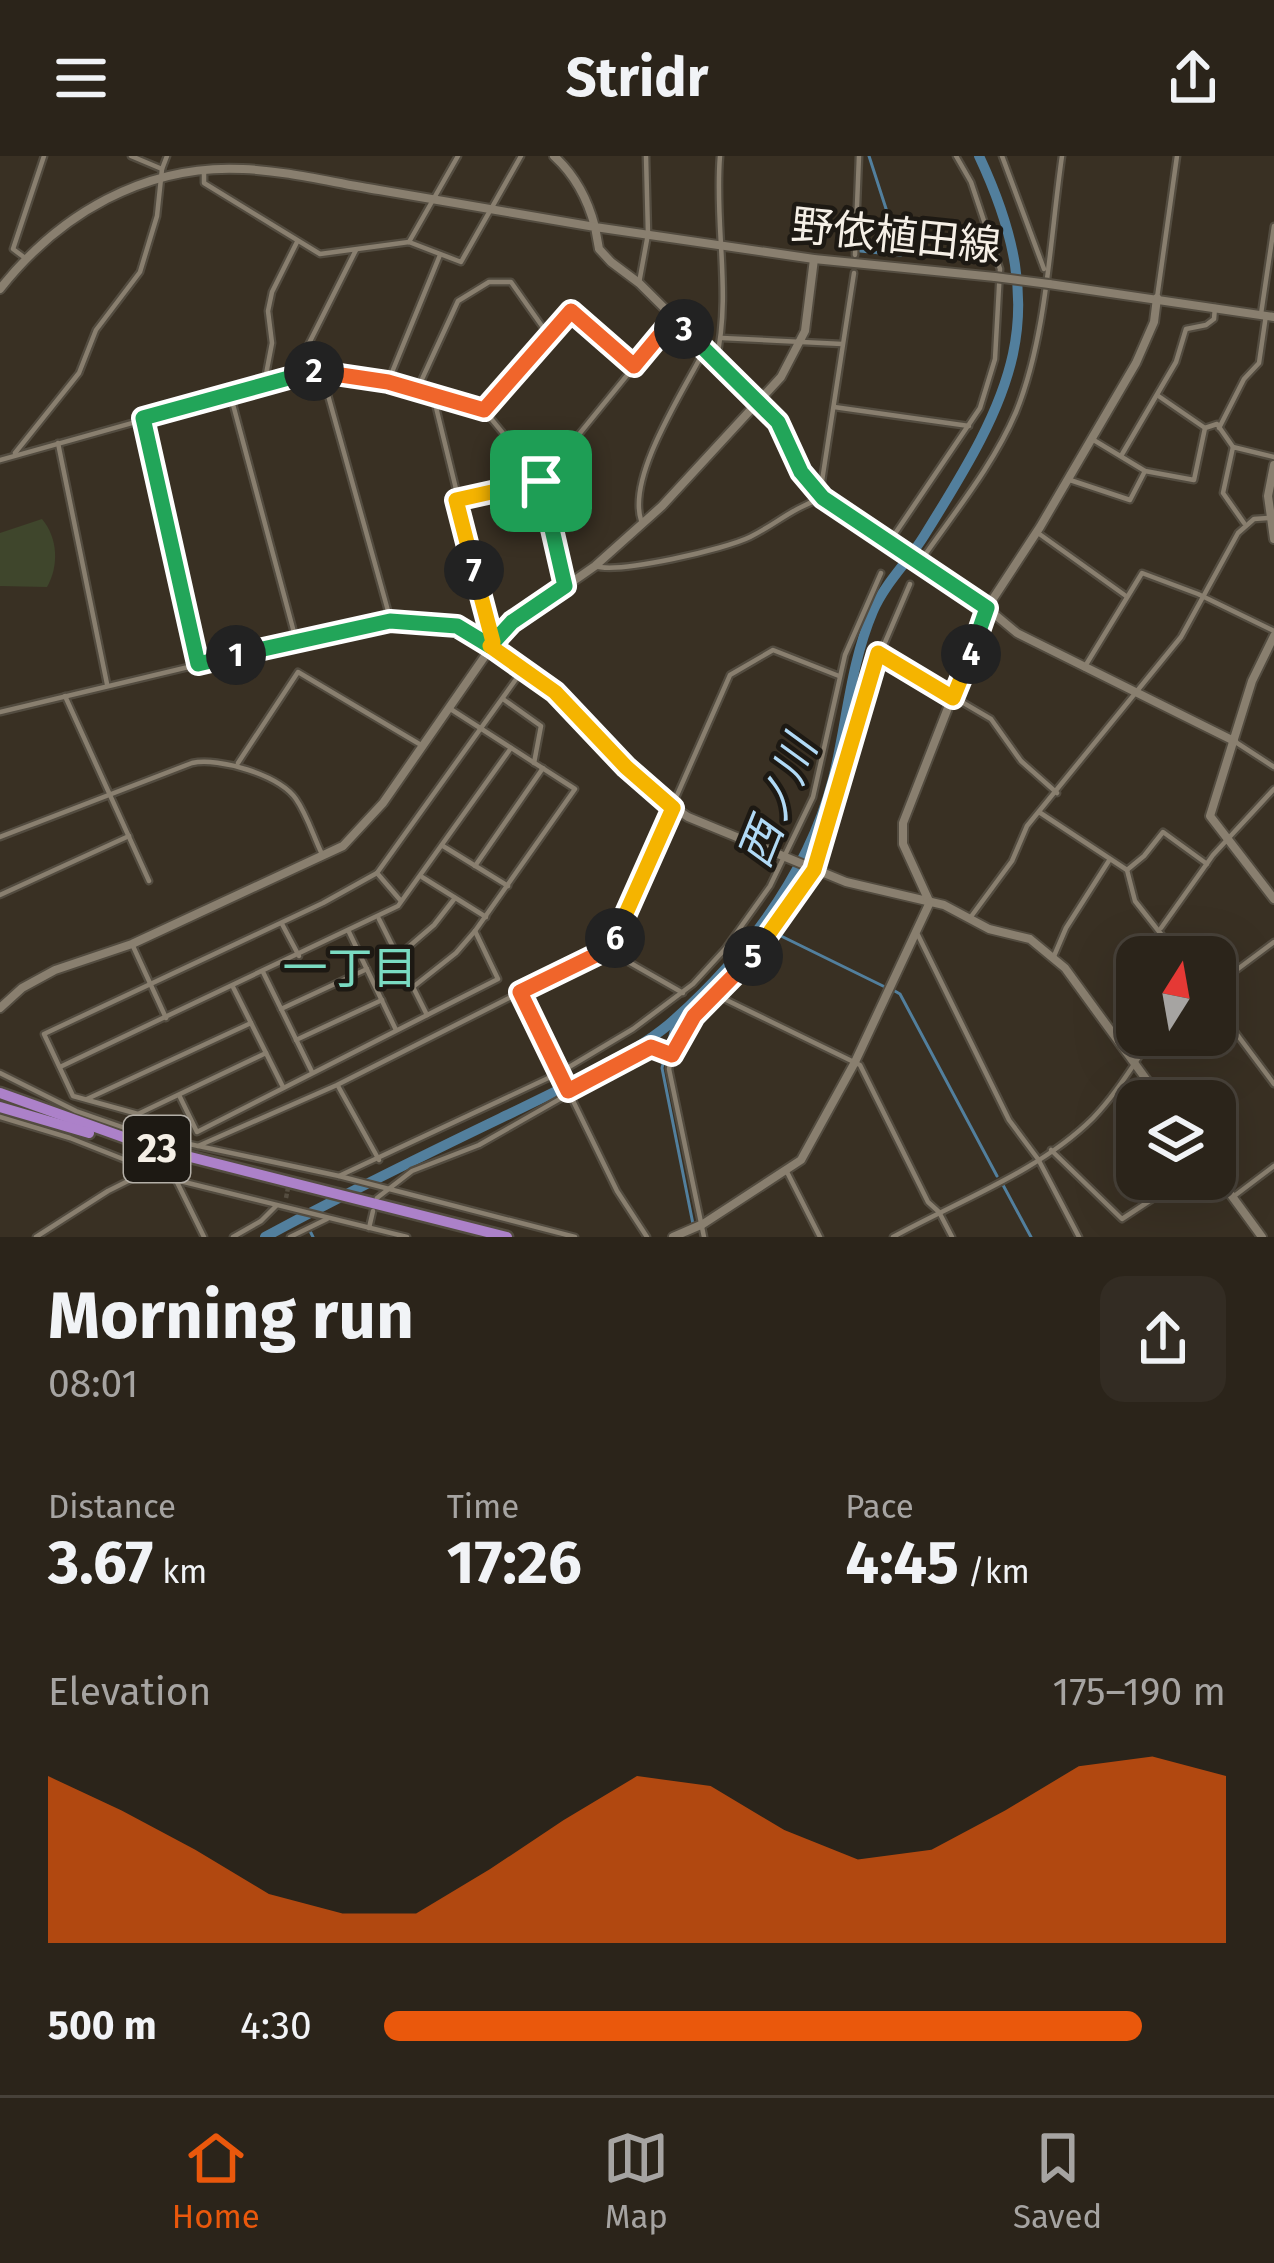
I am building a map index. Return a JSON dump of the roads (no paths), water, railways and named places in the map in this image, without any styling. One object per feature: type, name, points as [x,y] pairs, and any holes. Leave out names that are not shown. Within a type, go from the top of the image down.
[{"type":"highway","name":"23","points":[[0,1093],[151,1148]]},
{"type":"highway","name":"23","points":[[0,1107],[508,1237]]},
{"type":"street","points":[[26,259],[13,249],[44,156]]},
{"type":"street","points":[[130,156],[161,173]]},
{"type":"street","points":[[12,456],[80,373],[96,330],[140,272],[158,216],[167,156]]},
{"type":"street","points":[[409,242],[458,156]]},
{"type":"street","points":[[204,171],[204,183],[320,254],[409,242],[464,261],[488,208],[521,156]]},
{"type":"street","points":[[554,156],[589,206],[599,249],[760,401],[778,422],[801,472],[821,496],[1017,633],[1234,741],[1274,766]]},
{"type":"street","points":[[639,283],[648,234],[646,156]]},
{"type":"street","points":[[716,361],[722,338],[719,156]]},
{"type":"street","points":[[855,255],[859,156]]},
{"type":"street","points":[[890,541],[969,426],[991,382],[995,359],[1000,269],[971,182],[956,156]]},
{"type":"street","points":[[1002,156],[1045,273]]},
{"type":"street","points":[[920,562],[994,455],[1025,388],[1062,156]]},
{"type":"street","points":[[931,902],[903,844],[903,824],[987,608],[1147,342],[1177,156]]},
{"type":"street","name":"野依植田線","points":[[0,290],[26,259],[88,208],[161,173],[272,172],[814,259],[995,277],[1267,315]]},
{"type":"street","points":[[1220,428],[1244,379],[1259,363],[1274,226]]},
{"type":"street","points":[[264,385],[272,343],[268,311],[272,292],[298,242]]},
{"type":"street","points":[[292,377],[356,250]]},
{"type":"street","points":[[388,382],[440,256]]},
{"type":"street","points":[[0,1008],[22,988],[55,970],[132,944],[324,857],[363,827],[512,622],[596,566],[671,496],[792,362],[808,316],[814,259]]},
{"type":"street","points":[[821,496],[854,273]]},
{"type":"street","points":[[417,390],[458,301],[489,282],[511,282],[549,336]]},
{"type":"street","points":[[1121,456],[1176,362],[1186,329],[1214,320],[1215,307]]},
{"type":"street","points":[[484,410],[571,311],[634,366]]},
{"type":"street","points":[[456,500],[541,481],[674,318]]},
{"type":"street","points":[[722,338],[844,344]]},
{"type":"street","points":[[1262,348],[1274,350]]},
{"type":"street","points":[[642,521],[637,507],[650,460],[705,349]]},
{"type":"street","points":[[0,460],[320,370],[388,382],[484,410],[541,481],[565,586]]},
{"type":"street","points":[[320,370],[390,621]]},
{"type":"street","points":[[231,394],[296,640]]},
{"type":"street","points":[[433,394],[492,644]]},
{"type":"street","points":[[1157,395],[1205,428]]},
{"type":"street","points":[[834,407],[969,426]]},
{"type":"street","points":[[143,418],[198,664]]},
{"type":"street","points":[[1205,428],[1217,424],[1234,447],[1274,464],[1268,496],[1274,539]]},
{"type":"street","points":[[1092,439],[1145,471],[1194,480],[1205,428]]},
{"type":"street","points":[[58,443],[107,686]]},
{"type":"street","points":[[1234,447],[1223,493],[1245,524]]},
{"type":"street","points":[[1068,480],[1130,500],[1145,471]]},
{"type":"street","points":[[596,566],[615,569],[742,541],[785,512],[821,496]]},
{"type":"street","points":[[970,918],[1012,861],[1027,826],[1181,637],[1245,524],[1272,519]]},
{"type":"street","points":[[1036,533],[1126,596]]},
{"type":"street","points":[[342,1176],[559,1072],[656,1016],[740,930],[770,886],[813,797],[839,676],[881,573]]},
{"type":"street","points":[[1084,668],[1142,573],[1274,633],[1252,681],[1210,815],[1274,899]]},
{"type":"street","points":[[704,1237],[669,1069],[671,1054],[694,1016],[773,931],[814,870],[878,653],[910,584]]},
{"type":"street","points":[[0,712],[390,621],[457,626],[492,644],[555,692],[626,767],[673,808],[814,870],[931,902],[989,929],[1030,939],[1054,956],[1146,1080]]},
{"type":"street","points":[[198,1146],[338,1085],[606,950],[730,675],[773,650],[839,676]]},
{"type":"street","points":[[878,653],[991,719],[1021,761],[1057,793]]},
{"type":"street","points":[[266,1053],[138,1114],[73,1096],[44,1034],[377,873],[524,668]]},
{"type":"street","points":[[238,764],[298,672],[422,746]]},
{"type":"street","points":[[65,696],[149,881]]},
{"type":"street","points":[[502,699],[541,726],[534,763]]},
{"type":"street","points":[[413,987],[475,931],[575,789],[448,708]]},
{"type":"street","points":[[60,1067],[379,919],[403,902],[511,748]]},
{"type":"street","points":[[0,837],[199,761],[238,764],[294,795],[324,857]]},
{"type":"street","points":[[475,866],[543,768]]},
{"type":"street","points":[[1160,932],[1207,864],[1274,789]]},
{"type":"street","points":[[1039,812],[1126,870],[1136,902],[1163,936]]},
{"type":"street","points":[[1126,870],[1162,832],[1207,864]]},
{"type":"street","points":[[0,895],[129,836]]},
{"type":"street","points":[[443,846],[508,886]]},
{"type":"street","points":[[1054,956],[1066,928],[1110,859]]},
{"type":"street","points":[[377,873],[403,902]]},
{"type":"street","points":[[422,877],[486,917]]},
{"type":"street","points":[[398,956],[434,925],[455,898]]},
{"type":"street","points":[[673,1237],[701,1225],[801,1160],[931,902]]},
{"type":"street","points":[[379,919],[427,1015]]},
{"type":"street","points":[[281,922],[299,956]]},
{"type":"street","points":[[915,930],[1009,1120],[1038,1159],[1078,1237]]},
{"type":"street","points":[[179,1095],[197,1132],[498,979],[475,931]]},
{"type":"street","points":[[349,932],[396,1030]]},
{"type":"street","points":[[1236,970],[1274,942]]},
{"type":"street","points":[[132,944],[166,1018]]},
{"type":"street","points":[[606,950],[683,993]]},
{"type":"street","points":[[281,1009],[367,969]]},
{"type":"street","points":[[263,972],[312,1072]]},
{"type":"street","points":[[233,987],[283,1087]]},
{"type":"street","points":[[520,992],[617,1191],[647,1237]]},
{"type":"street","points":[[716,995],[860,1066],[928,1202],[952,1237]]},
{"type":"street","points":[[296,1040],[382,1000]]},
{"type":"street","points":[[86,1100],[251,1023]]},
{"type":"street","points":[[1236,1033],[1274,1084]]},
{"type":"street","points":[[376,1198],[412,1171],[478,1145],[651,1047],[671,1054]]},
{"type":"street","points":[[892,1237],[1052,1150],[1090,1122],[1140,1056]]},
{"type":"street","points":[[0,1073],[105,1123],[342,1176],[575,1237]]},
{"type":"street","points":[[338,1085],[379,1160]]},
{"type":"street","points":[[0,1117],[70,1138],[176,1180],[406,1237]]},
{"type":"street","points":[[1052,1150],[1122,1219],[1151,1200]]},
{"type":"street","points":[[290,1178],[293,1166]]},
{"type":"street","points":[[1236,1195],[1274,1166]]},
{"type":"street","points":[[36,1237],[148,1171]]},
{"type":"street","points":[[787,1172],[820,1237]]},
{"type":"street","points":[[176,1180],[204,1237]]},
{"type":"street","points":[[233,1237],[261,1221],[286,1198]]},
{"type":"street","points":[[1235,1200],[1262,1237]]},
{"type":"street","points":[[369,1228],[373,1210]]},
{"type":"street","points":[[290,1237],[324,1217]]},
{"type":"street","points":[[315,1226],[320,1237]]},
{"type":"waterway","points":[[860,251],[901,255],[869,156]]},
{"type":"waterway","name":"西ノ川","points":[[265,1237],[638,1046],[701,994],[771,911],[822,814],[873,611],[955,486],[1000,397],[1013,354],[1018,310],[1015,264],[1002,213],[979,156]]},
{"type":"waterway","points":[[763,923],[885,987]]},
{"type":"waterway","points":[[893,990],[900,994],[997,1176]]},
{"type":"waterway","points":[[674,1020],[662,1068],[693,1224]]},
{"type":"waterway","points":[[1003,1185],[1031,1237]]},
{"type":"waterway","points":[[310,1231],[313,1237]]},
{"type":"tunnel","points":[[148,1171],[176,1157]]},
{"type":"tunnel","points":[[286,1198],[289,1183]]},
{"type":"district","name":"一丁目","points":[[350,969]]}]
